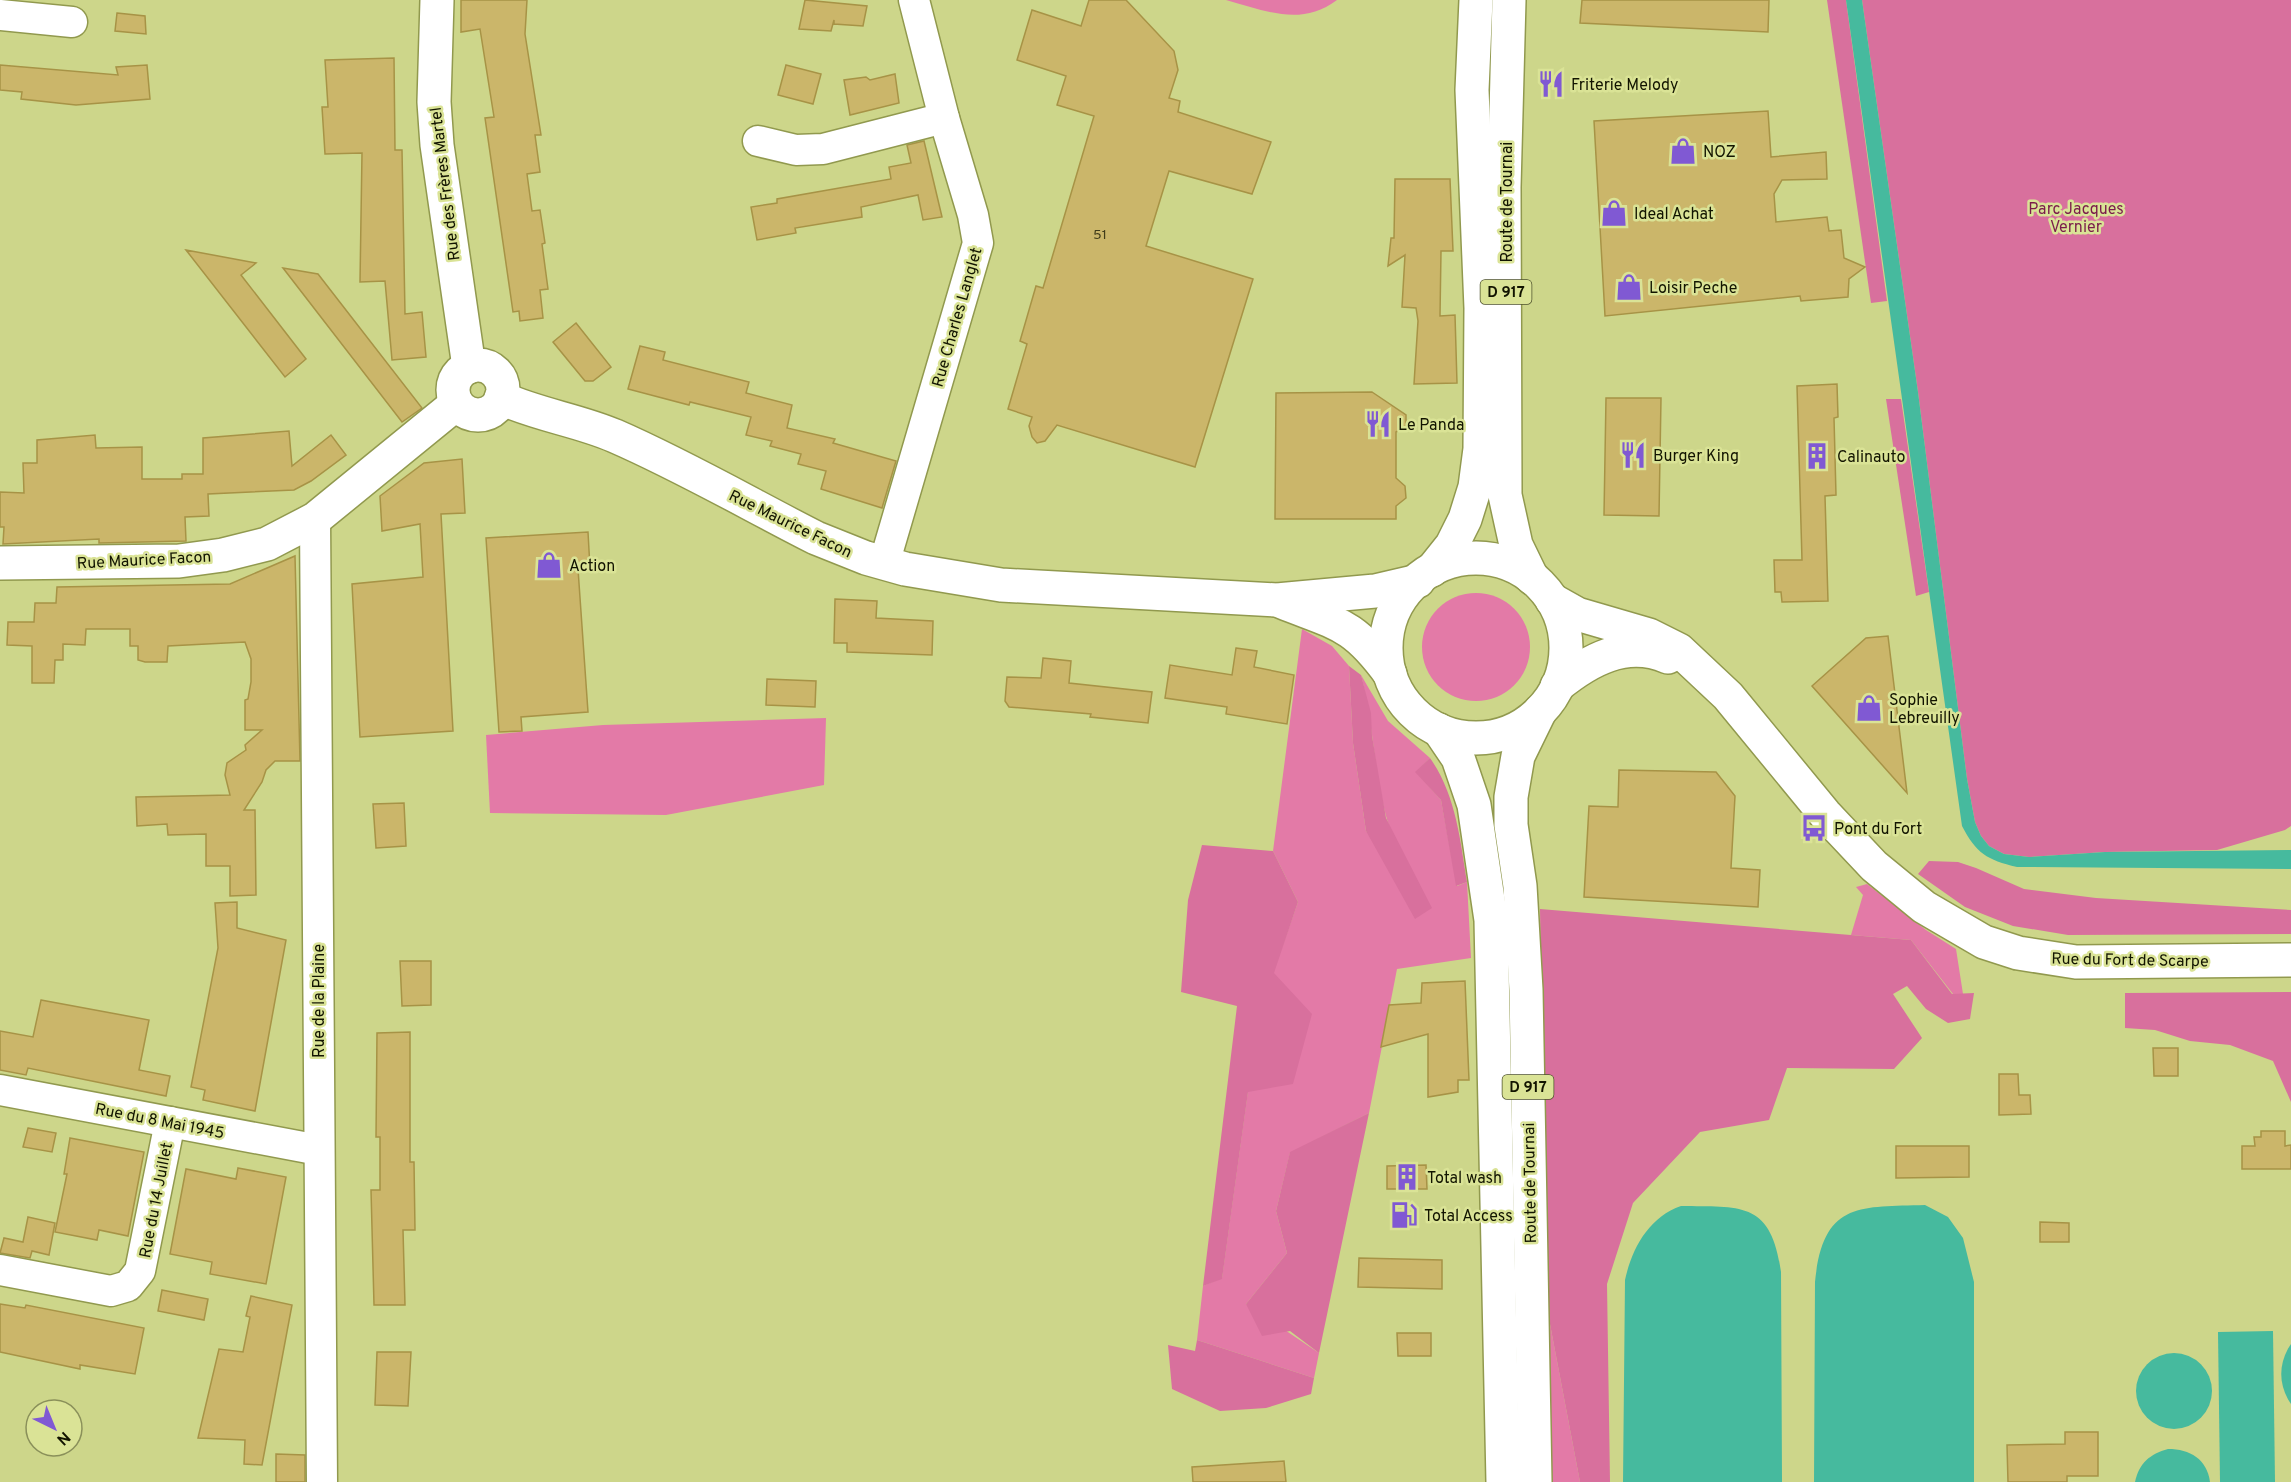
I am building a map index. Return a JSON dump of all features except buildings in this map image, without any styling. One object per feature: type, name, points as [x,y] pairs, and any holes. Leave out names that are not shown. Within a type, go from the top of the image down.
[{"type":"main road","name":"Rue des Frères Martel","points":[[436,0],[434,102],[436,145],[469,367]]},
{"type":"main road","name":"Route de Tournai","points":[[1425,576],[1452,545],[1465,519],[1475,487],[1480,449],[1481,308],[1472,100],[1476,0]]},
{"type":"main road","name":"Route de Tournai","points":[[1509,0],[1504,187],[1505,495],[1516,545],[1542,589]]},
{"type":"main road","points":[[482,365],[495,372],[502,384],[501,398],[494,410],[481,415],[467,413],[456,404],[453,385],[458,374],[469,367],[482,365]]},
{"type":"main road","name":"Rue Maurice Facon","points":[[501,398],[526,409],[567,418],[615,436],[816,538],[884,564],[943,577],[1001,585],[1277,600],[1375,591],[1425,576]]},
{"type":"main road","name":"Rue Maurice Facon","points":[[0,563],[202,559],[267,544],[315,519],[456,404]]},
{"type":"main road","points":[[1490,560],[1513,566],[1542,589],[1562,620],[1566,642],[1564,665],[1549,699],[1519,727],[1497,736],[1473,738],[1439,730],[1409,708],[1390,674],[1387,649],[1390,624],[1401,600],[1425,576],[1454,561],[1490,560]]},
{"type":"main road","name":"Rue du Fort de Scarpe","points":[[1542,589],[1577,614],[1665,642],[1695,663],[1718,686],[1864,856],[1924,907],[1984,942],[2018,953],[2076,962],[2291,960]]},
{"type":"main road","name":"Rue Maurice Facon","points":[[1277,600],[1333,621],[1354,633],[1372,650],[1390,674]]},
{"type":"main road","name":"Rue du Fort de Scarpe","points":[[1549,699],[1599,658],[1629,650],[1663,655],[1699,672],[1718,686]]},
{"type":"main road","name":"Route de Tournai","points":[[1535,1482],[1526,990],[1520,886],[1511,825],[1511,797],[1518,756],[1549,699]]},
{"type":"main road","name":"Route de Tournai","points":[[1439,730],[1458,758],[1474,805],[1491,920],[1503,1482]]},
{"type":"street","name":"Rue Charles Langlet","points":[[884,564],[978,243],[973,215],[944,118],[915,0]]},
{"type":"street","points":[[0,15],[72,22]]},
{"type":"street","points":[[759,141],[796,150],[823,149],[944,118]]},
{"type":"street","name":"Rue de la Plaine","points":[[315,519],[322,1482]]},
{"type":"street","name":"Rue du 8 Mai 1945","points":[[0,1090],[320,1150]]},
{"type":"street","name":"Rue du 14 Juillet","points":[[0,1270],[111,1291],[128,1286],[141,1271],[170,1122]]},
{"type":"shaded area","points":[[1226,0],[1337,0],[1324,8],[1297,15],[1269,12]]},
{"type":"shaded area","points":[[1476,593],[1497,597],[1514,609],[1526,626],[1530,647],[1526,668],[1514,685],[1497,697],[1476,701],[1455,697],[1438,685],[1426,668],[1422,647],[1426,626],[1438,609],[1455,597]]},
{"type":"shaded area","points":[[1302,629],[1332,646],[1349,666],[1353,743],[1366,831],[1431,908],[1389,826],[1361,675],[1388,721],[1430,758],[1416,772],[1441,800],[1457,886],[1467,882],[1471,958],[1397,969],[1369,1113],[1290,1153],[1276,1211],[1287,1253],[1246,1304],[1319,1353],[1314,1378],[1197,1340],[1203,1286],[1222,1278],[1248,1091],[1273,973],[1298,902],[1273,851]]},
{"type":"shaded area","points":[[826,718],[824,785],[666,815],[490,813],[486,735],[603,725]]},
{"type":"shaded area","points":[[1867,884],[1926,930],[1956,949],[1963,994],[1953,994],[1911,940],[1851,935],[1863,895],[1856,887]]},
{"type":"shaded area","points":[[1546,1303],[1580,1482],[1550,1482]]},
{"type":"green space","points":[[1827,0],[1846,0],[1887,301],[1871,303]]},
{"type":"green space","name":"Parc Jacques Vernier","points":[[1862,0],[2291,0],[2291,826],[2285,830],[2217,850],[2105,852],[2029,857],[2004,854],[1989,846],[1981,836],[1975,822],[1967,779],[1918,392]]},
{"type":"green space","points":[[1886,399],[1901,399],[1929,592],[1916,596]]},
{"type":"green space","points":[[1349,666],[1361,675],[1371,713],[1372,736],[1386,818],[1432,908],[1415,919],[1366,831],[1353,743]]},
{"type":"green space","points":[[1430,758],[1446,787],[1456,818],[1467,882],[1456,886],[1441,800],[1415,772]]},
{"type":"green space","points":[[1202,845],[1273,851],[1298,902],[1274,973],[1312,1014],[1293,1084],[1248,1092],[1222,1279],[1203,1286],[1237,1006],[1181,992],[1188,900]]},
{"type":"green space","points":[[1929,861],[1958,862],[2024,889],[2096,898],[2291,910],[2291,934],[2068,935],[2013,926],[1965,907],[1918,874]]},
{"type":"green space","points":[[1540,909],[1911,940],[1952,994],[1974,993],[1970,1019],[1948,1023],[1926,1009],[1907,986],[1893,994],[1922,1038],[1894,1069],[1787,1068],[1769,1120],[1700,1132],[1633,1203],[1607,1284],[1610,1482],[1580,1482],[1546,1303]]},
{"type":"green space","points":[[2291,992],[2291,1102],[2273,1061],[2230,1045],[2190,1041],[2155,1030],[2125,1028],[2125,993]]},
{"type":"green space","points":[[1369,1113],[1319,1353],[1290,1331],[1262,1336],[1246,1304],[1287,1253],[1276,1211],[1290,1152]]},
{"type":"green space","points":[[1197,1340],[1314,1378],[1311,1394],[1266,1408],[1220,1411],[1172,1389],[1168,1345],[1195,1351]]},
{"type":"water","points":[[1846,0],[1862,0],[1918,392],[1967,779],[1975,822],[1981,836],[1989,846],[2004,854],[2029,857],[2105,852],[2291,850],[2291,869],[2017,867],[1984,854],[1972,843],[1962,826]]},
{"type":"water","points":[[1925,1205],[1948,1217],[1963,1238],[1974,1282],[1974,1482],[1814,1482],[1815,1282],[1819,1256],[1826,1236],[1836,1223],[1848,1214],[1863,1209]]},
{"type":"water","points":[[1681,1206],[1737,1209],[1761,1220],[1770,1232],[1781,1272],[1782,1482],[1623,1482],[1625,1280],[1632,1256],[1644,1235],[1660,1218]]},
{"type":"water","points":[[2273,1331],[2275,1482],[2220,1482],[2218,1332]]},
{"type":"water","points":[[2291,1344],[2291,1404],[2284,1389],[2281,1374],[2284,1359]]},
{"type":"water","points":[[2174,1353],[2189,1356],[2201,1364],[2209,1376],[2212,1391],[2209,1406],[2201,1418],[2189,1426],[2174,1429],[2159,1426],[2147,1418],[2139,1406],[2136,1391],[2139,1376],[2147,1364],[2159,1356]]},
{"type":"water","points":[[2168,1449],[2190,1453],[2196,1457],[2205,1467],[2210,1482],[2135,1482],[2146,1460]]},
{"type":"place","name":"Friterie Melody","points":[[1551,84]]},
{"type":"place","name":"NOZ","points":[[1683,151]]},
{"type":"place","name":"Ideal Achat","points":[[1614,213]]},
{"type":"place","name":"Loisir Peche","points":[[1629,287]]},
{"type":"place","name":"Le Panda","points":[[1378,424]]},
{"type":"place","name":"Burger King","points":[[1633,455]]},
{"type":"place","name":"Calinauto","points":[[1817,456]]},
{"type":"place","name":"Action","points":[[549,565]]},
{"type":"place","name":"Sophie Lebreuilly","points":[[1869,708]]},
{"type":"place","name":"Pont du Fort","points":[[1814,828]]},
{"type":"place","name":"Total wash","points":[[1407,1177]]},
{"type":"place","name":"Total Access","points":[[1404,1215]]}]
